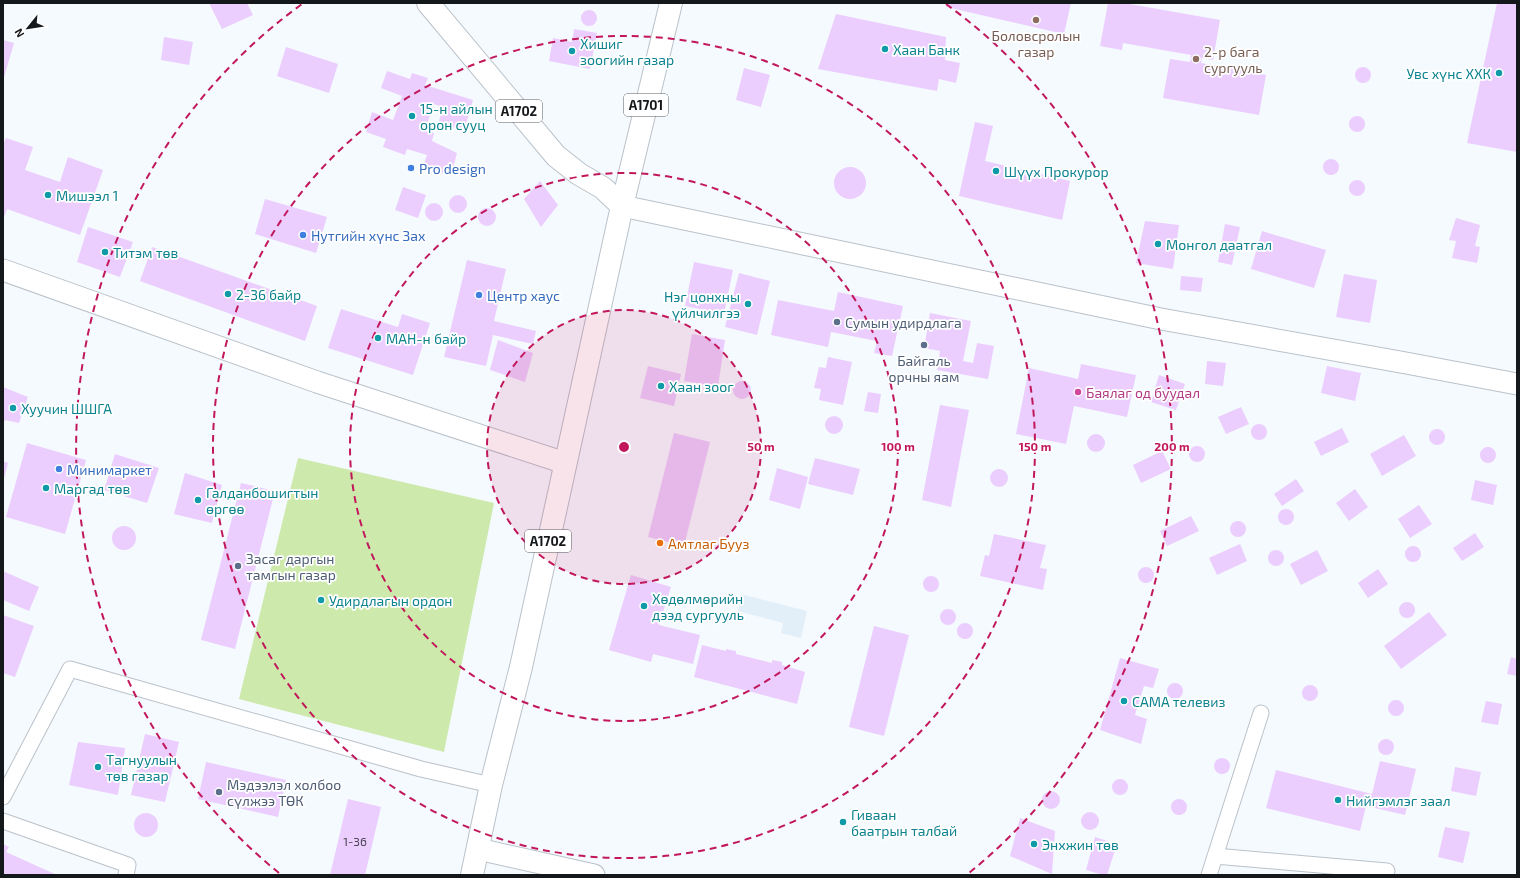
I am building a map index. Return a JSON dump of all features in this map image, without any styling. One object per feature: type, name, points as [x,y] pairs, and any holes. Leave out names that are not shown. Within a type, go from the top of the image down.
[{"type":"main road","name":"A1702","points":[[428,3],[556,156],[602,188],[622,206],[521,667],[491,785],[472,875]]},
{"type":"main road","name":"A1701","points":[[622,206],[671,3]]},
{"type":"street","points":[[622,206],[1161,319],[1398,361],[1517,384]]},
{"type":"street","points":[[3,270],[317,382],[565,463]]},
{"type":"street","points":[[3,797],[70,669],[421,769],[491,785]]},
{"type":"street","points":[[1209,875],[1261,713]]},
{"type":"street","points":[[3,821],[128,865],[126,875]]},
{"type":"street","points":[[478,849],[594,875]]},
{"type":"street","points":[[1215,856],[1387,871]]},
{"type":"shaded area","points":[[741,594],[807,611],[801,638],[781,633],[783,623],[738,611]]},
{"type":"green space","points":[[298,458],[494,503],[444,752],[239,699]]},
{"type":"building","points":[[209,3],[247,3],[253,15],[222,29]]},
{"type":"building","name":"Боловсролын газар","points":[[947,3],[1071,3],[1064,34],[946,7]]},
{"type":"building","name":"2-р бага сургууль","points":[[1108,3],[1124,3],[1220,20],[1213,60],[1202,58],[1201,63],[1266,75],[1259,115],[1163,98],[1170,59],[1190,62],[1191,55],[1123,43],[1122,50],[1100,46]]},
{"type":"building","name":"Увс хүнс ХХК","points":[[1497,3],[1517,3],[1517,152],[1467,143]]},
{"type":"building","points":[[589,10],[595,12],[597,18],[595,24],[589,26],[583,24],[581,18],[583,12]]},
{"type":"building","name":"Хаан Банк","points":[[836,14],[946,37],[945,60],[960,63],[956,83],[939,79],[937,91],[818,69]]},
{"type":"building","name":"Хишиг зоогийн газар","points":[[574,29],[597,33],[590,69],[549,61],[553,38],[572,42]]},
{"type":"building","points":[[164,37],[193,42],[189,65],[161,60]]},
{"type":"building","points":[[3,40],[14,43],[3,81]]},
{"type":"building","points":[[286,47],[338,64],[329,93],[277,76]]},
{"type":"building","points":[[1363,67],[1369,69],[1371,75],[1369,81],[1363,83],[1357,81],[1355,75],[1357,69]]},
{"type":"building","points":[[744,68],[770,75],[761,107],[736,100]]},
{"type":"building","name":"15-н айлын орон сууц","points":[[387,71],[410,79],[412,73],[428,78],[425,85],[473,100],[464,131],[439,122],[442,107],[434,104],[425,130],[434,133],[432,141],[457,153],[451,176],[423,166],[427,155],[407,149],[405,155],[383,147],[386,139],[366,132],[372,112],[393,120],[402,96],[381,88]]},
{"type":"building","points":[[1357,116],[1363,118],[1365,124],[1363,130],[1357,132],[1351,130],[1349,124],[1351,118]]},
{"type":"building","name":"Шүүх Прокурор","points":[[975,122],[993,126],[985,161],[1070,181],[1062,220],[959,196]]},
{"type":"building","name":"Мишээл 1","points":[[6,138],[33,147],[25,170],[60,182],[68,157],[103,170],[80,235],[7,209],[3,220],[3,145]]},
{"type":"building","points":[[1331,159],[1337,161],[1339,167],[1337,173],[1331,175],[1325,173],[1323,167],[1325,161]]},
{"type":"building","points":[[847,167],[853,167],[863,174],[866,183],[865,189],[859,196],[853,199],[847,199],[837,192],[834,186],[834,180],[841,170]]},
{"type":"building","points":[[1357,180],[1363,182],[1365,188],[1363,194],[1357,196],[1351,194],[1349,188],[1351,182]]},
{"type":"building","points":[[540,181],[558,205],[541,227],[524,199]]},
{"type":"building","points":[[403,187],[426,195],[418,218],[395,210]]},
{"type":"building","points":[[458,195],[464,198],[467,204],[464,210],[458,213],[452,210],[449,204],[452,198]]},
{"type":"building","points":[[265,199],[327,217],[316,253],[255,234]]},
{"type":"building","points":[[434,203],[440,206],[443,212],[440,218],[434,221],[428,218],[425,212],[428,206]]},
{"type":"building","points":[[487,208],[493,211],[496,217],[493,223],[487,226],[481,223],[478,217],[481,211]]},
{"type":"building","points":[[1456,218],[1480,225],[1475,246],[1480,247],[1477,263],[1452,258],[1456,241],[1449,240]]},
{"type":"building","name":"Монгол даатгал","points":[[1145,221],[1179,225],[1173,269],[1136,263]]},
{"type":"building","points":[[1225,224],[1240,227],[1232,265],[1218,262]]},
{"type":"building","name":"Титэм төв","points":[[88,227],[133,242],[120,277],[77,262]]},
{"type":"building","points":[[1262,231],[1326,250],[1314,288],[1251,269]]},
{"type":"building","name":"2-36 байр","points":[[152,247],[317,306],[305,341],[140,281]]},
{"type":"building","name":"Центр хаус","points":[[467,260],[506,269],[494,321],[536,331],[533,344],[493,335],[486,366],[444,357]]},
{"type":"building","points":[[694,262],[733,270],[724,314],[685,306]]},
{"type":"building","name":"Нэг цонхны үйлчилгээ","points":[[739,273],[770,281],[757,335],[725,327]]},
{"type":"building","points":[[1344,274],[1377,280],[1370,323],[1336,317]]},
{"type":"building","points":[[1181,276],[1203,278],[1201,292],[1180,290]]},
{"type":"building","name":"Сумын удирдлага","points":[[838,292],[903,306],[892,356],[874,353],[877,341],[831,332],[828,347],[771,335],[778,300],[834,311]]},
{"type":"building","name":"МАН-н байр","points":[[341,309],[398,327],[402,314],[430,323],[413,375],[328,348]]},
{"type":"building","points":[[930,313],[971,321],[963,361],[973,363],[977,343],[994,346],[988,379],[937,370],[940,351],[924,348]]},
{"type":"building","points":[[692,334],[725,340],[718,386],[684,381]]},
{"type":"building","points":[[498,340],[533,353],[525,382],[490,370]]},
{"type":"building","points":[[828,357],[852,362],[843,405],[819,400],[821,389],[814,388],[819,367],[826,368]]},
{"type":"building","points":[[1207,361],[1226,363],[1223,386],[1205,384]]},
{"type":"building","name":"Баялаг од буудал","points":[[1081,364],[1136,375],[1127,417],[1074,406],[1066,444],[1016,434],[1029,368],[1078,379]]},
{"type":"building","name":"Хаан зоог","points":[[648,366],[681,374],[674,406],[640,398]]},
{"type":"building","points":[[1327,366],[1361,373],[1355,401],[1321,393]]},
{"type":"building","points":[[1159,375],[1185,384],[1176,410],[1151,402]]},
{"type":"building","points":[[742,381],[748,384],[751,390],[748,396],[742,399],[736,396],[733,390],[736,384]]},
{"type":"building","name":"Хуучин ШШГА","points":[[3,387],[28,397],[19,423],[5,420],[3,425]]},
{"type":"building","points":[[868,392],[881,394],[878,413],[864,411]]},
{"type":"building","points":[[940,405],[969,410],[951,507],[922,500]]},
{"type":"building","points":[[1241,407],[1249,424],[1226,434],[1218,417]]},
{"type":"building","points":[[834,416],[840,419],[843,425],[840,431],[834,434],[828,431],[825,425],[828,419]]},
{"type":"building","points":[[1259,424],[1265,426],[1267,432],[1265,438],[1259,440],[1253,438],[1251,432],[1253,426]]},
{"type":"building","points":[[1342,428],[1349,442],[1321,456],[1314,442]]},
{"type":"building","points":[[1437,429],[1443,431],[1445,437],[1443,443],[1437,445],[1431,443],[1429,437],[1431,431]]},
{"type":"building","points":[[674,433],[710,442],[684,546],[648,537]]},
{"type":"building","points":[[1096,434],[1102,437],[1105,443],[1102,449],[1096,452],[1090,449],[1087,443],[1090,437]]},
{"type":"building","points":[[1404,435],[1416,456],[1382,476],[1370,454]]},
{"type":"building","name":"Маргад төв","points":[[27,443],[86,460],[65,534],[6,517]]},
{"type":"building","points":[[1197,446],[1203,448],[1205,454],[1203,460],[1197,462],[1191,460],[1189,454],[1191,448]]},
{"type":"building","points":[[1488,447],[1494,449],[1496,455],[1494,461],[1488,463],[1482,461],[1480,455],[1482,449]]},
{"type":"building","points":[[1162,451],[1171,469],[1141,483],[1133,465]]},
{"type":"building","points":[[115,454],[159,468],[147,503],[104,490]]},
{"type":"building","points":[[815,458],[860,469],[853,495],[808,484]]},
{"type":"building","points":[[3,461],[8,463],[4,479],[3,479]]},
{"type":"building","points":[[777,468],[808,477],[800,509],[769,500]]},
{"type":"building","points":[[999,469],[1005,472],[1008,478],[1005,484],[999,487],[993,484],[990,478],[993,472]]},
{"type":"building","name":"Галданбошигтын өргөө","points":[[185,473],[222,485],[212,523],[174,514]]},
{"type":"building","points":[[1296,479],[1304,491],[1282,506],[1274,494]]},
{"type":"building","points":[[1475,480],[1497,485],[1493,505],[1471,500]]},
{"type":"building","name":"Засаг даргын тамгын газар","points":[[241,483],[275,491],[235,649],[201,640]]},
{"type":"building","points":[[1355,489],[1368,507],[1349,521],[1336,503]]},
{"type":"building","points":[[1419,505],[1432,524],[1410,538],[1398,519]]},
{"type":"building","points":[[1286,509],[1292,511],[1294,517],[1292,523],[1286,525],[1280,523],[1278,517],[1280,511]]},
{"type":"building","points":[[1191,516],[1199,531],[1167,546],[1160,531]]},
{"type":"building","points":[[1238,521],[1244,523],[1246,529],[1244,535],[1238,537],[1232,535],[1230,529],[1232,523]]},
{"type":"building","points":[[124,526],[132,530],[136,538],[132,546],[124,550],[116,546],[112,538],[116,530]]},
{"type":"building","points":[[1475,533],[1484,547],[1462,561],[1453,548]]},
{"type":"building","points":[[994,534],[1046,545],[1040,568],[1047,569],[1043,590],[980,576],[985,555],[989,556]]},
{"type":"building","points":[[1240,544],[1247,561],[1217,575],[1209,558]]},
{"type":"building","points":[[1413,546],[1419,548],[1421,554],[1419,560],[1413,562],[1407,560],[1405,554],[1407,548]]},
{"type":"building","points":[[1276,550],[1282,552],[1284,558],[1282,564],[1276,566],[1270,564],[1268,558],[1270,552]]},
{"type":"building","points":[[1317,550],[1328,571],[1301,585],[1290,564]]},
{"type":"building","points":[[1146,567],[1152,569],[1154,575],[1152,581],[1146,583],[1140,581],[1138,575],[1140,569]]},
{"type":"building","points":[[1378,569],[1388,584],[1368,598],[1358,583]]},
{"type":"building","points":[[3,571],[39,587],[29,611],[3,600]]},
{"type":"building","name":"Хөдөлмөрийн дээд сургууль","points":[[631,575],[671,587],[659,625],[700,635],[693,664],[653,654],[651,662],[609,650]]},
{"type":"building","points":[[931,576],[937,578],[939,584],[937,590],[931,592],[925,590],[923,584],[925,578]]},
{"type":"building","points":[[1407,602],[1413,604],[1415,610],[1413,616],[1407,618],[1401,616],[1399,610],[1401,604]]},
{"type":"building","points":[[948,609],[954,611],[956,617],[954,623],[948,625],[942,623],[940,617],[942,611]]},
{"type":"building","points":[[1429,612],[1447,635],[1401,669],[1384,646]]},
{"type":"building","points":[[3,615],[34,626],[15,677],[3,673]]},
{"type":"building","points":[[965,623],[971,625],[973,631],[971,637],[965,639],[959,637],[957,631],[959,625]]},
{"type":"building","points":[[874,626],[909,635],[884,736],[849,727]]},
{"type":"building","points":[[702,645],[726,651],[726,649],[736,651],[736,654],[772,663],[772,660],[782,662],[782,665],[805,672],[797,704],[694,677]]},
{"type":"building","points":[[1511,657],[1517,659],[1517,676],[1507,674]]},
{"type":"building","name":"САМА телевиз","points":[[1120,658],[1159,669],[1153,688],[1144,686],[1135,715],[1147,719],[1141,744],[1100,730]]},
{"type":"building","points":[[1175,683],[1181,685],[1183,691],[1181,697],[1175,699],[1169,697],[1167,691],[1169,685]]},
{"type":"building","points":[[1310,685],[1316,687],[1318,693],[1316,699],[1310,701],[1304,699],[1302,693],[1304,687]]},
{"type":"building","points":[[1396,700],[1402,702],[1404,708],[1402,714],[1396,716],[1390,714],[1388,708],[1390,702]]},
{"type":"building","points":[[1486,701],[1502,704],[1498,725],[1481,722]]},
{"type":"building","points":[[145,734],[179,742],[165,802],[131,795]]},
{"type":"building","points":[[1386,739],[1392,741],[1394,747],[1392,753],[1386,755],[1380,753],[1378,747],[1380,741]]},
{"type":"building","name":"Тагнуулын төв газар","points":[[78,742],[125,748],[118,795],[69,785]]},
{"type":"building","points":[[1222,758],[1228,760],[1230,766],[1228,772],[1222,774],[1216,772],[1214,766],[1216,760]]},
{"type":"building","name":"Нийгэмлэг заал","points":[[1380,761],[1416,769],[1405,815],[1366,806],[1360,831],[1266,808],[1276,770],[1372,794]]},
{"type":"building","points":[[206,762],[286,780],[278,817],[198,799]]},
{"type":"building","points":[[1455,767],[1481,772],[1476,796],[1451,791]]},
{"type":"building","points":[[1120,779],[1126,781],[1128,787],[1126,793],[1120,795],[1114,793],[1112,787],[1114,781]]},
{"type":"building","points":[[1051,791],[1057,794],[1060,800],[1057,806],[1051,809],[1045,806],[1042,800],[1045,794]]},
{"type":"building","points":[[348,799],[381,807],[365,875],[330,875]]},
{"type":"building","points":[[1179,799],[1185,801],[1187,807],[1185,813],[1179,815],[1173,813],[1171,807],[1173,801]]},
{"type":"building","points":[[1090,812],[1096,815],[1099,821],[1096,827],[1090,830],[1084,827],[1081,821],[1084,815]]},
{"type":"building","points":[[146,813],[154,817],[158,825],[154,833],[146,837],[138,833],[134,825],[138,817]]},
{"type":"building","name":"Энхжин төв","points":[[1020,818],[1055,831],[1052,874],[1010,856]]},
{"type":"building","points":[[1445,827],[1470,832],[1463,863],[1438,857]]},
{"type":"building","points":[[1095,837],[1117,844],[1107,875],[1086,870]]},
{"type":"building","points":[[3,844],[9,847],[6,852],[57,875],[3,875]]},
{"type":"place","name":"Боловсролын газар","points":[[1036,20]]},
{"type":"place","name":"Хаан Банк","points":[[885,49]]},
{"type":"place","name":"Хишиг зоогийн газар","points":[[572,51]]},
{"type":"place","name":"2-р бага сургууль","points":[[1196,59]]},
{"type":"place","name":"Увс хүнс ХХК","points":[[1499,73]]},
{"type":"place","name":"15-н айлын орон сууц","points":[[412,116]]},
{"type":"place","name":"Pro design","points":[[411,168]]},
{"type":"place","name":"Шүүх Прокурор","points":[[996,171]]},
{"type":"place","name":"Мишээл 1","points":[[48,195]]},
{"type":"place","name":"Нутгийн хүнс Зах","points":[[303,235]]},
{"type":"place","name":"Монгол даатгал","points":[[1158,244]]},
{"type":"place","name":"Титэм төв","points":[[105,252]]},
{"type":"place","name":"2-36 байр","points":[[228,294]]},
{"type":"place","name":"Центр хаус","points":[[479,295]]},
{"type":"place","name":"Нэг цонхны үйлчилгээ","points":[[748,304]]},
{"type":"place","name":"Сумын удирдлага","points":[[837,322]]},
{"type":"place","name":"МАН-н байр","points":[[378,338]]},
{"type":"place","name":"Байгаль орчны яам","points":[[924,345]]},
{"type":"place","name":"Хаан зоог","points":[[661,386]]},
{"type":"place","name":"Баялаг од буудал","points":[[1078,392]]},
{"type":"place","name":"Хуучин ШШГА","points":[[13,408]]},
{"type":"place","name":"Минимаркет","points":[[59,469]]},
{"type":"place","name":"Маргад төв","points":[[46,488]]},
{"type":"place","name":"Галданбошигтын өргөө","points":[[198,500]]},
{"type":"place","name":"Амтлаг Бууз","points":[[660,543]]},
{"type":"place","name":"Засаг даргын тамгын газар","points":[[238,566]]},
{"type":"place","name":"Удирдлагын ордон","points":[[321,600]]},
{"type":"place","name":"Хөдөлмөрийн дээд сургууль","points":[[644,606]]},
{"type":"place","name":"САМА телевиз","points":[[1124,701]]},
{"type":"place","name":"Тагнуулын төв газар","points":[[98,767]]},
{"type":"place","name":"Мэдээлэл холбоо сүлжээ ТӨК","points":[[219,792]]},
{"type":"place","name":"Нийгэмлэг заал","points":[[1338,800]]},
{"type":"place","name":"Гиваан баатрын талбай","points":[[843,822]]},
{"type":"place","name":"Энхжин төв","points":[[1034,844]]}]
